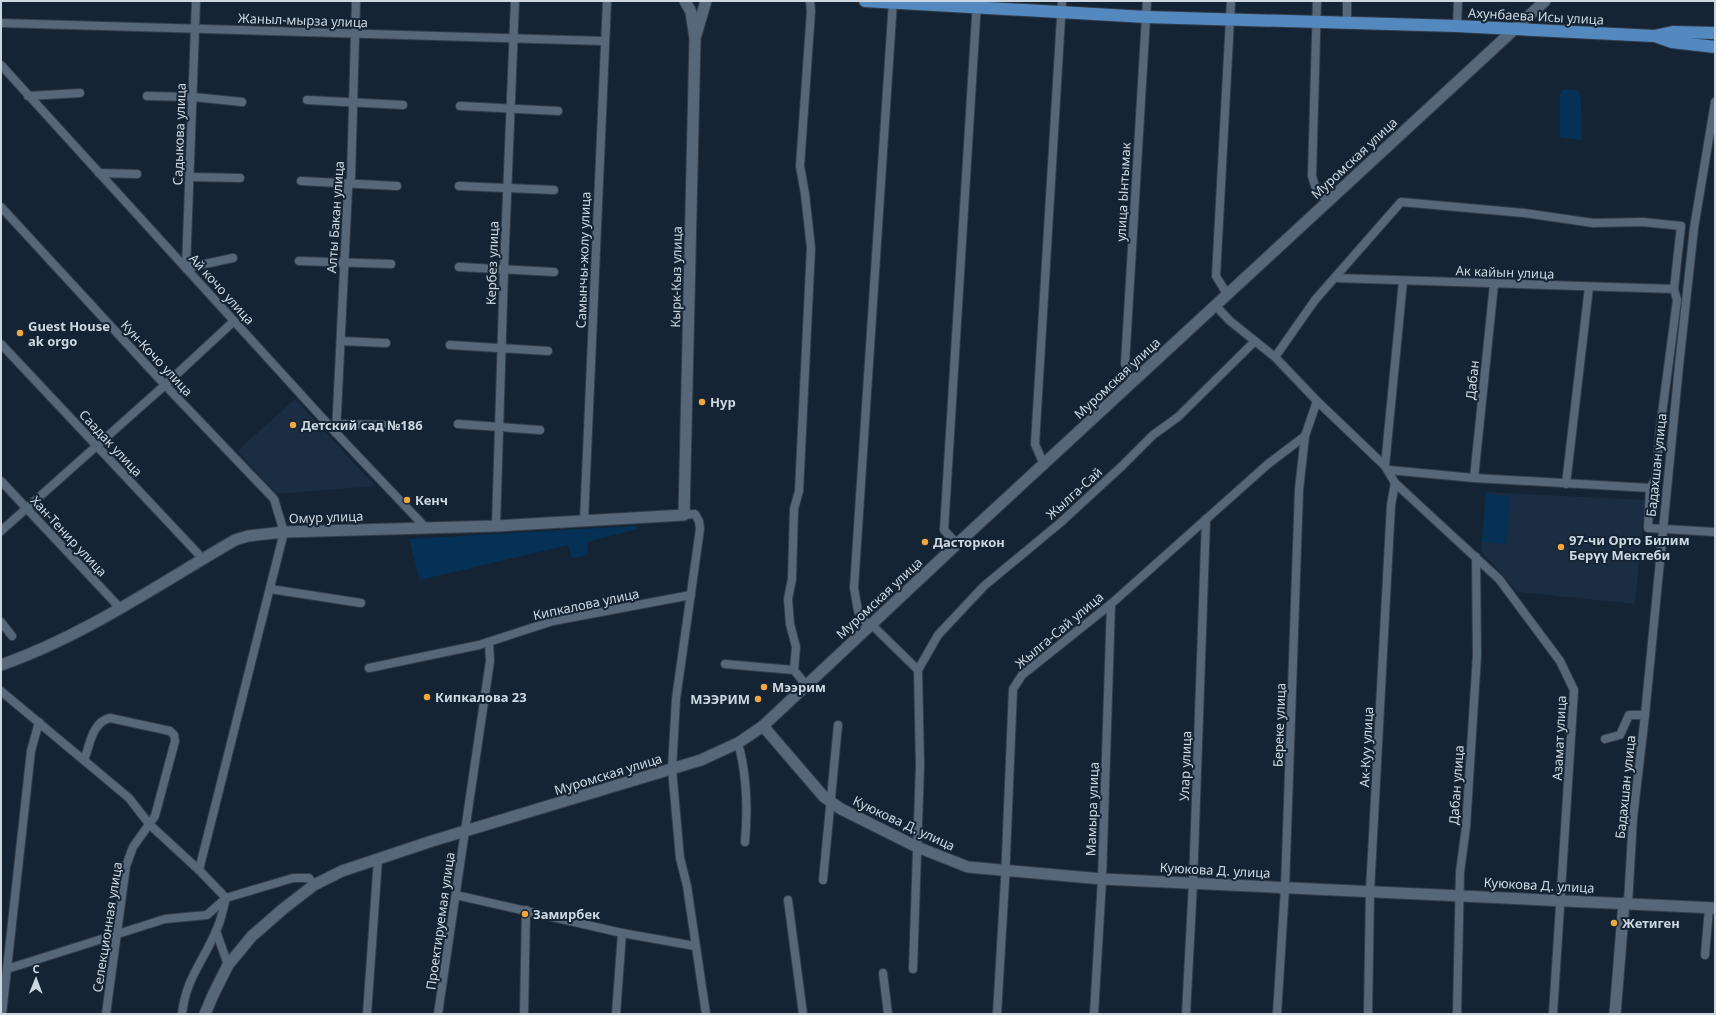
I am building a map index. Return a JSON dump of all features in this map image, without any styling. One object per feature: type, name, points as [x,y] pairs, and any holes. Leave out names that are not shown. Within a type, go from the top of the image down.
[{"type":"main road","name":"Ахунбаева Исы улица","points":[[865,1],[1061,7],[1146,17],[1457,26],[1654,36],[1673,32],[1715,33]]},
{"type":"main road","name":"Ахунбаева Исы улица","points":[[1654,36],[1672,42],[1715,47]]},
{"type":"street","name":"Садыкова улица","points":[[186,268],[196,1]]},
{"type":"street","name":"Алты Бакан улица","points":[[336,433],[353,103],[356,1]]},
{"type":"street","name":"Кербез улица","points":[[496,526],[501,348],[515,1]]},
{"type":"street","name":"Самынчы-жолу улица","points":[[584,521],[604,41],[607,1]]},
{"type":"street","name":"Кырк-Кыз улица","points":[[684,515],[695,39],[691,12],[686,1]]},
{"type":"street","name":"Кырк-Кыз улица","points":[[695,39],[706,1]]},
{"type":"street","points":[[806,685],[794,670],[796,647],[790,624],[788,599],[792,579],[794,509],[799,491],[811,248],[805,194],[800,166],[811,10],[810,1]]},
{"type":"street","name":"улица Ынтымак","points":[[1133,382],[1125,364],[1147,1]]},
{"type":"street","points":[[1227,294],[1216,276],[1231,1]]},
{"type":"street","points":[[1317,1],[1312,176],[1315,186],[1328,201]]},
{"type":"street","points":[[1347,1],[1347,23]]},
{"type":"street","points":[[1457,26],[1458,1]]},
{"type":"street","name":"Муромская улица","points":[[205,1014],[212,994],[228,965],[252,936],[283,908],[314,885],[342,871],[378,859],[701,760],[738,742],[763,726],[957,544],[1544,1]]},
{"type":"street","points":[[893,2],[854,588],[858,611],[871,626],[918,670],[920,764],[913,969]]},
{"type":"street","points":[[957,544],[944,530],[977,4]]},
{"type":"street","points":[[1044,465],[1035,444],[1061,7]]},
{"type":"street","name":"Жаныл-мырза улица","points":[[1,23],[604,41]]},
{"type":"street","name":"Ай кочо улица","points":[[1,65],[336,433],[426,528]]},
{"type":"street","points":[[28,96],[80,93]]},
{"type":"street","points":[[147,96],[193,97],[242,102]]},
{"type":"street","points":[[307,100],[403,105]]},
{"type":"street","name":"Бадахшан улица","points":[[1626,903],[1639,715],[1662,530],[1694,228],[1715,102]]},
{"type":"street","points":[[460,106],[558,111]]},
{"type":"street","points":[[99,173],[138,174]]},
{"type":"street","points":[[190,177],[240,178]]},
{"type":"street","points":[[301,181],[397,186]]},
{"type":"street","points":[[459,186],[554,190]]},
{"type":"street","points":[[1275,357],[1315,300],[1401,202],[1524,212],[1593,223],[1643,222],[1680,226],[1674,289],[1677,300],[1660,429],[1656,478],[1650,488],[1648,528],[1715,532]]},
{"type":"street","name":"Кун-Кочо улица","points":[[1,207],[165,385],[274,499],[284,532]]},
{"type":"street","points":[[186,268],[233,258]]},
{"type":"street","points":[[299,261],[344,264],[391,264]]},
{"type":"street","points":[[459,267],[554,272]]},
{"type":"street","name":"Ак кайын улица","points":[[1335,278],[1674,289]]},
{"type":"street","points":[[1403,281],[1387,468],[1474,478],[1650,488]]},
{"type":"street","name":"Дабан","points":[[1474,478],[1494,284]]},
{"type":"street","points":[[1566,484],[1589,287]]},
{"type":"street","name":"Азамат улица","points":[[1215,305],[1230,321],[1275,357],[1317,401],[1387,468],[1396,482],[1499,579],[1560,661],[1574,690],[1553,1014]]},
{"type":"street","points":[[1,531],[165,385],[234,321]]},
{"type":"street","points":[[341,341],[386,343]]},
{"type":"street","name":"Жылга-Сай","points":[[918,670],[938,635],[984,586],[1065,518],[1122,466],[1153,435],[1178,417],[1255,341]]},
{"type":"street","name":"Саадак улица","points":[[1,344],[203,559]]},
{"type":"street","points":[[450,345],[548,351]]},
{"type":"street","points":[[1305,436],[1317,401]]},
{"type":"street","points":[[337,424],[383,425]]},
{"type":"street","points":[[458,424],[540,430]]},
{"type":"street","name":"Жылга-Сай улица","points":[[997,1014],[1005,871],[1012,689],[1022,675],[1111,604],[1268,464],[1305,436]]},
{"type":"street","name":"Береке улица","points":[[1277,1014],[1285,888],[1299,490],[1305,436]]},
{"type":"street","name":"Хан-Тенир улица","points":[[1,481],[28,508],[120,608]]},
{"type":"street","name":"Ак-Куу улица","points":[[1368,1014],[1370,891],[1391,505],[1396,482]]},
{"type":"street","points":[[684,515],[695,514],[699,521],[700,529],[676,699],[672,769],[680,858],[686,886],[706,1014]]},
{"type":"street","name":"Омур улица","points":[[1,665],[36,653],[120,608],[241,538],[284,532],[496,526],[684,515]]},
{"type":"street","name":"Улар улица","points":[[1186,1014],[1193,882],[1206,519]]},
{"type":"street","points":[[199,870],[284,532]]},
{"type":"street","name":"Дабан улица","points":[[1457,1014],[1460,895],[1477,655],[1476,557]]},
{"type":"street","points":[[270,589],[361,603]]},
{"type":"street","name":"Кипкалова улица","points":[[369,668],[452,652],[489,642],[553,621],[691,595]]},
{"type":"street","name":"Мамыра улица","points":[[1094,1014],[1102,879],[1111,604]]},
{"type":"street","points":[[1,622],[12,636]]},
{"type":"street","points":[[465,832],[490,662],[489,642]]},
{"type":"street","points":[[725,664],[794,670]]},
{"type":"street","points":[[1,691],[129,798],[150,825],[199,870],[226,898]]},
{"type":"street","points":[[1605,739],[1620,735],[1629,715],[1639,715]]},
{"type":"street","name":"Селекционная улица","points":[[84,760],[97,725],[102,720],[110,718],[170,731],[174,735],[175,741],[155,816],[133,847],[126,866],[106,1014]]},
{"type":"street","points":[[2,1014],[31,751],[39,722]]},
{"type":"street","points":[[823,880],[829,801],[838,725]]},
{"type":"street","name":"Куюкова Д. улица","points":[[763,726],[829,801],[841,809],[916,847],[968,867],[1102,879],[1193,882],[1285,888],[1712,908]]},
{"type":"street","points":[[738,742],[744,765],[746,793],[745,842]]},
{"type":"street","name":"Проектируемая улица","points":[[438,1014],[465,832]]},
{"type":"street","points":[[367,1014],[378,859]]},
{"type":"street","points":[[7,969],[116,933],[165,919],[207,915],[226,898],[293,878],[309,878],[314,885]]},
{"type":"street","points":[[456,895],[622,933],[695,946]]},
{"type":"street","points":[[182,1014],[184,997],[192,976],[216,931],[226,898]]},
{"type":"street","points":[[788,900],[803,1014]]},
{"type":"street","points":[[1615,1014],[1626,903]]},
{"type":"street","points":[[1705,955],[1712,908]]},
{"type":"street","points":[[524,1014],[526,910]]},
{"type":"street","points":[[216,931],[228,965]]},
{"type":"street","points":[[616,1014],[622,933]]},
{"type":"street","points":[[883,973],[888,1014]]},
{"type":"shaded area","points":[[1567,89],[1579,91],[1581,99],[1582,140],[1561,138],[1560,136],[1560,94],[1562,90]]},
{"type":"shaded area","name":"Детский сад №186","points":[[295,399],[375,486],[277,494],[237,451]]},
{"type":"shaded area","name":"97-чи Орто Билим Берүү Мектеби","points":[[1486,492],[1645,500],[1635,604],[1518,592],[1481,551]]},
{"type":"shaded area","points":[[1486,494],[1510,496],[1506,544],[1482,542]]},
{"type":"shaded area","points":[[636,526],[637,529],[587,542],[588,555],[572,558],[568,545],[420,580],[409,539]]},
{"type":"place","name":"Guest House ak orgo","points":[[20,333]]},
{"type":"place","name":"Нур","points":[[702,402]]},
{"type":"place","name":"Детский сад №186","points":[[293,425]]},
{"type":"place","name":"Кенч","points":[[407,500]]},
{"type":"place","name":"Дасторкон","points":[[925,542]]},
{"type":"place","name":"97-чи Орто Билим Берүү Мектеби","points":[[1561,547]]},
{"type":"place","name":"Мээрим","points":[[764,687]]},
{"type":"place","name":"Кипкалова 23","points":[[427,697]]},
{"type":"place","name":"МЭЭРИМ","points":[[758,699]]},
{"type":"place","name":"Замирбек","points":[[525,914]]},
{"type":"place","name":"Жетиген","points":[[1614,923]]}]
